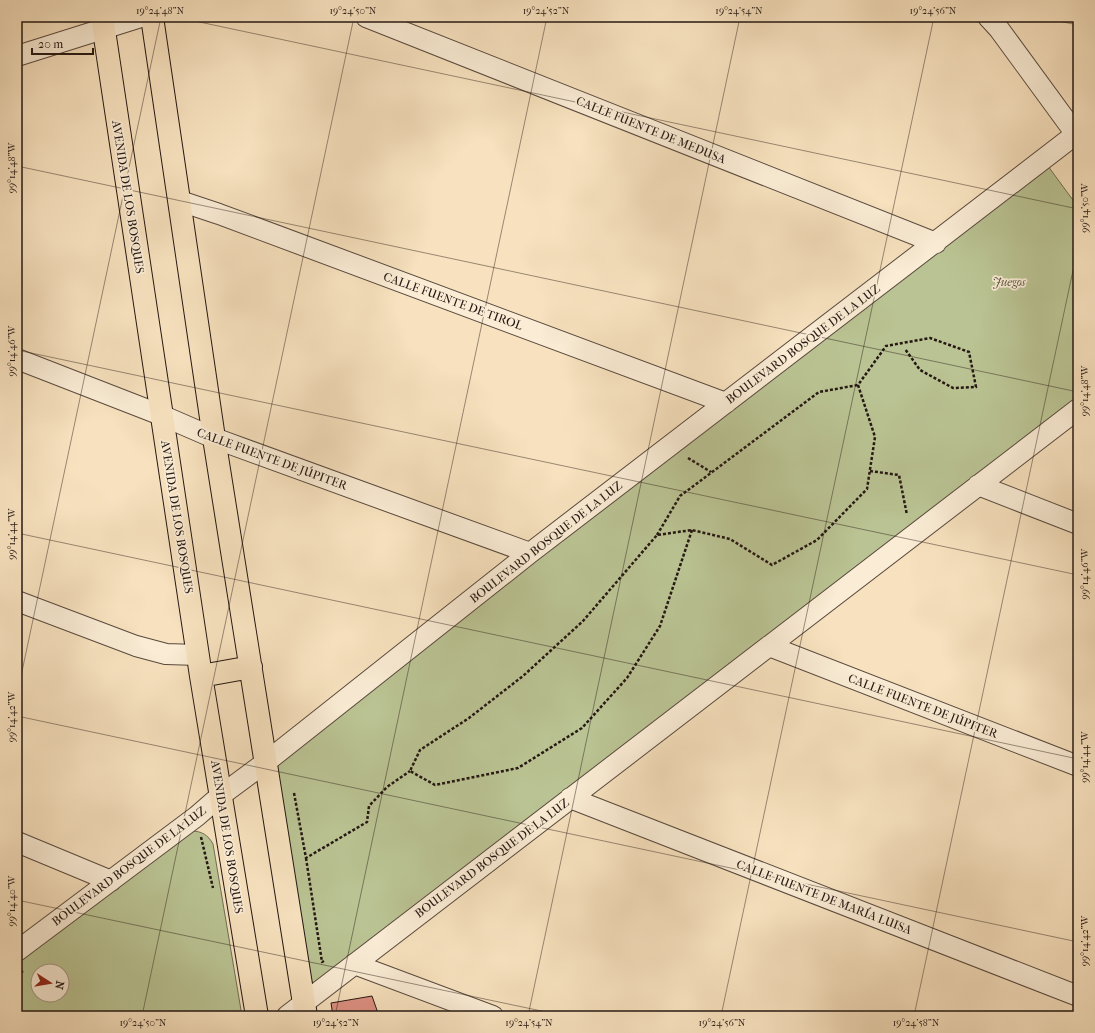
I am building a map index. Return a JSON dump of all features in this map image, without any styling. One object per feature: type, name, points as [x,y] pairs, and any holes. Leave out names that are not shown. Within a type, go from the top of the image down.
[{"type":"main road","points":[[152,17],[214,438],[305,1009]]},
{"type":"main road","name":"AVENIDA DE LOS BOSQUES","points":[[102,23],[220,796],[257,1016]]},
{"type":"main road","points":[[200,665],[251,667]]},
{"type":"street","points":[[17,56],[102,23],[140,17]]},
{"type":"street","name":"CALLE FUENTE DE MEDUSA","points":[[366,17],[936,243]]},
{"type":"street","points":[[996,21],[1077,136]]},
{"type":"street","name":"BOULEVARD BOSQUE DE LA LUZ","points":[[17,951],[197,816],[220,796],[266,762],[668,446],[1077,136]]},
{"type":"street","name":"CALLE FUENTE DE TIROL","points":[[180,201],[726,402]]},
{"type":"street","name":"CALLE FUENTE DE JÚPITER","points":[[17,359],[161,415],[214,438],[530,553]]},
{"type":"street","name":"BOULEVARD BOSQUE DE LA LUZ","points":[[287,1016],[305,1009],[354,964],[1078,409]]},
{"type":"street","points":[[978,486],[1078,524]]},
{"type":"street","points":[[17,601],[136,646],[200,665]]},
{"type":"street","name":"CALLE FUENTE DE JÚPITER","points":[[769,646],[1078,766]]},
{"type":"street","name":"CALLE FUENTE DE MARÍA LUISA","points":[[570,798],[1078,996]]},
{"type":"street","points":[[17,842],[110,881]]},
{"type":"street","points":[[354,964],[493,1016]]},
{"type":"path","points":[[306,858],[367,822],[369,806],[387,787],[410,771],[420,750],[469,718],[523,676],[583,621],[657,535],[680,496],[819,392],[858,385],[886,346],[930,338],[969,352],[976,387],[953,388],[920,370],[905,350]]},
{"type":"path","points":[[657,535],[692,530],[730,539],[772,565],[817,540],[867,488],[875,436],[858,385]]},
{"type":"path","points":[[668,446],[711,472]]},
{"type":"path","points":[[870,471],[900,475],[910,537]]},
{"type":"path","points":[[900,518],[906,513]]},
{"type":"path","points":[[410,771],[436,785],[518,768],[582,728],[627,678],[660,626],[692,530]]},
{"type":"path","points":[[293,790],[306,858],[322,962],[329,957]]},
{"type":"green space","name":"Juegos","points":[[1045,162],[1078,207],[1078,403],[307,994],[268,756]]},
{"type":"green space","points":[[185,832],[198,832],[207,836],[213,844],[242,1016],[17,1016],[17,962]]},
{"type":"building","points":[[372,996],[379,1016],[333,1016],[331,1003]]}]
